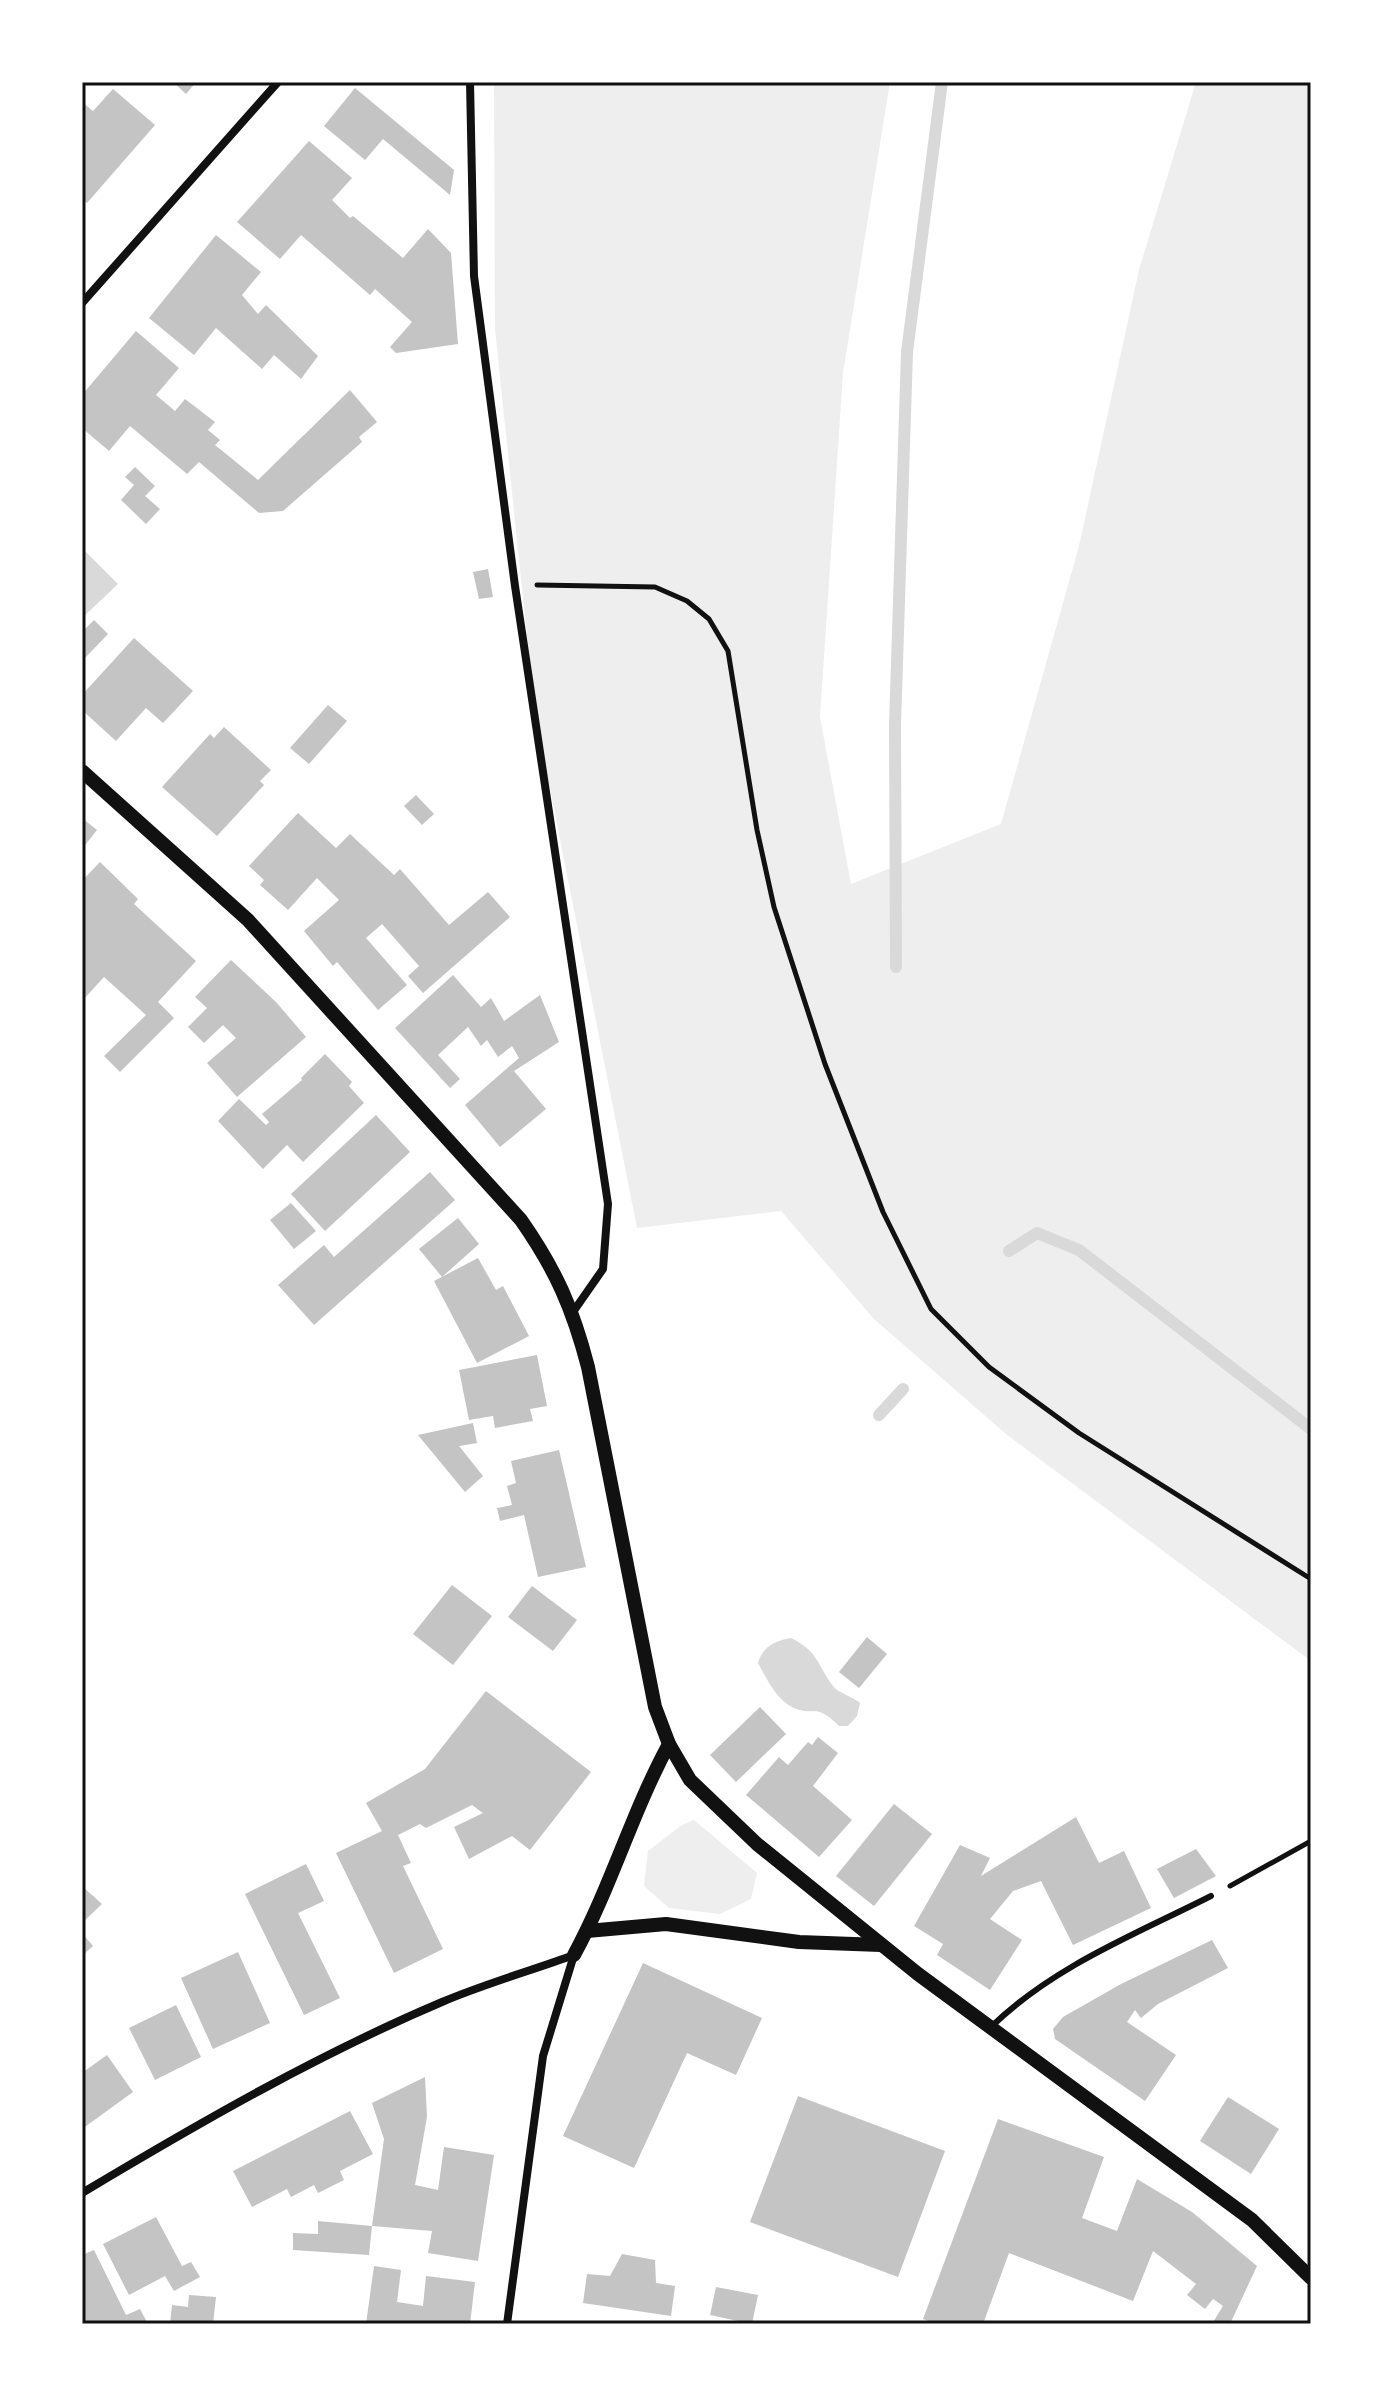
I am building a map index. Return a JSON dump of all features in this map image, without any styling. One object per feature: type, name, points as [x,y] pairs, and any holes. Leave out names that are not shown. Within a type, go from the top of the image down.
[{"type":"street","points":[[82,303],[278,82]]},
{"type":"street","points":[[470,82],[474,276],[515,586],[608,1204],[603,1269],[573,1312]]},
{"type":"street","points":[[82,771],[248,920],[521,1220],[552,1263],[573,1312],[604,1441],[651,1690],[669,1744],[690,1780],[757,1844],[881,1945],[1252,2220],[1311,2278]]},
{"type":"street","points":[[507,2324],[543,2056],[574,1955],[624,1848],[644,1791],[669,1744]]},
{"type":"street","points":[[587,1931],[666,1924],[799,1942],[881,1945]]},
{"type":"street","points":[[82,2193],[196,2125],[339,2049],[444,2001],[574,1955]]},
{"type":"lane","points":[[992,2026],[1021,1998],[1050,1977],[1211,1896]]},
{"type":"path","points":[[515,586],[655,587],[687,601],[709,619],[728,651],[757,830],[774,907],[805,1007],[883,1212],[931,1309],[989,1367],[1079,1433],[1311,1579]]},
{"type":"path","points":[[1211,1896],[1311,1841]]},
{"type":"shaded area","points":[[494,82],[890,82],[843,373],[820,717],[851,884],[1001,824],[1079,546],[1139,270],[1196,82],[1311,82],[1311,1661],[1006,1434],[874,1319],[781,1211],[637,1228],[535,713],[495,329]]},
{"type":"shaded area","points":[[82,548],[118,584],[82,618]]},
{"type":"shaded area","points":[[791,1638],[812,1653],[835,1688],[860,1703],[857,1716],[848,1726],[839,1726],[820,1712],[794,1708],[782,1700],[773,1688],[758,1663],[770,1645]]},
{"type":"shaded area","points":[[694,1820],[757,1873],[751,1899],[720,1914],[669,1908],[644,1886],[648,1851],[682,1825]]},
{"type":"building","points":[[173,82],[196,82],[186,94]]},
{"type":"building","points":[[355,88],[454,170],[450,195],[383,139],[365,160],[324,126]]},
{"type":"building","points":[[113,89],[155,125],[87,203],[82,198],[82,102],[93,111]]},
{"type":"building","points":[[309,141],[352,178],[332,200],[350,218],[353,216],[403,258],[428,229],[451,253],[458,344],[396,353],[390,347],[412,322],[375,289],[370,295],[301,235],[280,259],[237,222]]},
{"type":"building","points":[[216,235],[261,272],[242,295],[258,314],[266,305],[318,356],[301,379],[274,355],[262,369],[216,328],[194,355],[149,318]]},
{"type":"building","points":[[136,331],[179,368],[156,395],[175,411],[185,399],[215,422],[208,430],[220,440],[215,445],[258,480],[350,390],[377,422],[359,437],[362,442],[283,511],[259,513],[199,462],[187,474],[130,426],[109,451],[82,428],[82,395]]},
{"type":"building","points":[[135,467],[155,486],[145,496],[160,509],[146,524],[121,500],[134,485],[125,477]]},
{"type":"building","points":[[488,569],[493,597],[479,599],[473,572]]},
{"type":"building","points":[[94,620],[108,634],[82,661],[82,632]]},
{"type":"building","points":[[134,638],[193,691],[163,723],[146,708],[116,741],[82,710],[82,695]]},
{"type":"building","points":[[328,705],[347,721],[309,764],[290,748]]},
{"type":"building","points":[[224,727],[271,770],[260,781],[264,785],[217,836],[162,787],[210,734],[214,738]]},
{"type":"building","points":[[416,795],[434,814],[422,825],[404,806]]},
{"type":"building","points":[[298,813],[336,848],[350,834],[394,875],[400,869],[449,925],[488,892],[510,917],[423,993],[408,976],[419,966],[382,924],[366,938],[407,985],[378,1010],[337,962],[333,966],[304,931],[339,900],[317,878],[288,910],[260,885],[264,880],[249,866]]},
{"type":"building","points":[[82,818],[97,830],[82,849]]},
{"type":"building","points":[[100,862],[138,899],[134,904],[196,961],[158,1002],[174,1018],[120,1072],[104,1056],[146,1015],[104,977],[82,1001],[82,881]]},
{"type":"building","points":[[231,960],[276,1002],[306,1037],[237,1097],[207,1063],[236,1038],[223,1025],[204,1043],[188,1027],[207,1008],[195,997]]},
{"type":"building","points":[[453,975],[481,1007],[491,998],[504,1021],[540,995],[559,1042],[514,1071],[546,1109],[500,1147],[465,1105],[519,1058],[512,1046],[498,1057],[487,1040],[481,1046],[468,1027],[438,1055],[460,1079],[450,1088],[395,1028]]},
{"type":"building","points":[[325,1054],[352,1082],[349,1086],[364,1103],[303,1162],[287,1145],[263,1169],[218,1121],[239,1099],[266,1125],[269,1122],[262,1114],[302,1080]]},
{"type":"building","points":[[376,1115],[410,1152],[325,1231],[291,1194]]},
{"type":"building","points":[[430,1172],[455,1200],[314,1325],[278,1285],[324,1245],[334,1257]]},
{"type":"building","points":[[291,1203],[316,1231],[294,1249],[270,1220]]},
{"type":"building","points":[[458,1218],[479,1244],[442,1277],[419,1249]]},
{"type":"building","points":[[478,1258],[496,1290],[503,1286],[529,1336],[477,1363],[434,1281]]},
{"type":"building","points":[[537,1355],[547,1406],[530,1409],[533,1421],[495,1428],[493,1416],[469,1420],[459,1370]]},
{"type":"building","points":[[473,1423],[477,1443],[459,1446],[483,1476],[465,1492],[418,1435]]},
{"type":"building","points":[[559,1450],[586,1567],[538,1577],[524,1515],[500,1521],[497,1508],[512,1505],[507,1486],[516,1483],[511,1461]]},
{"type":"building","points":[[452,1585],[492,1616],[453,1665],[413,1634]]},
{"type":"building","points":[[532,1586],[577,1620],[553,1651],[508,1617]]},
{"type":"building","points":[[867,1637],[887,1654],[859,1688],[839,1672]]},
{"type":"building","points":[[486,1691],[591,1772],[530,1850],[512,1836],[469,1859],[454,1827],[483,1813],[472,1805],[426,1828],[420,1824],[398,1835],[411,1863],[403,1866],[443,1949],[394,1973],[336,1853],[382,1831],[366,1803],[425,1769]]},
{"type":"building","points":[[760,1707],[786,1734],[736,1782],[710,1755]]},
{"type":"building","points":[[818,1737],[838,1753],[813,1786],[852,1820],[819,1857],[746,1795],[779,1757],[788,1765],[808,1742],[812,1745]]},
{"type":"building","points":[[894,1804],[932,1834],[874,1906],[836,1876]]},
{"type":"building","points":[[1076,1817],[1099,1863],[1124,1851],[1151,1908],[1073,1945],[1041,1881],[1013,1891],[990,1919],[1022,1940],[990,1990],[937,1955],[943,1944],[914,1926],[960,1845],[990,1858],[981,1876]]},
{"type":"building","points":[[1196,1849],[1216,1876],[1174,1898],[1157,1869]]},
{"type":"building","points":[[306,1864],[324,1901],[298,1913],[340,1998],[304,2015],[245,1894]]},
{"type":"building","points":[[82,1886],[102,1904],[82,1923]]},
{"type":"building","points":[[82,1933],[93,1946],[82,1956]]},
{"type":"building","points":[[1212,1940],[1228,1968],[1158,2004],[1141,2018],[1135,2010],[1127,2022],[1176,2055],[1145,2101],[1055,2039],[1053,2029],[1063,2017],[1121,1984]]},
{"type":"building","points":[[238,1952],[270,2023],[213,2049],[181,1978]]},
{"type":"building","points":[[643,1963],[762,2018],[736,2075],[687,2053],[634,2168],[563,2136]]},
{"type":"building","points":[[176,2005],[201,2057],[155,2080],[129,2028]]},
{"type":"building","points":[[107,2055],[133,2092],[82,2129],[82,2073]]},
{"type":"building","points":[[425,2077],[427,2117],[415,2185],[438,2190],[444,2147],[494,2155],[478,2261],[428,2253],[432,2231],[372,2226],[384,2139],[372,2103]]},
{"type":"building","points":[[798,2096],[945,2151],[898,2277],[750,2222]]},
{"type":"building","points":[[1228,2097],[1279,2129],[1251,2174],[1200,2141]]},
{"type":"building","points":[[350,2111],[373,2154],[340,2171],[344,2180],[318,2193],[314,2185],[291,2197],[287,2189],[252,2207],[233,2171]]},
{"type":"building","points":[[998,2119],[1104,2157],[1082,2218],[1117,2231],[1137,2179],[1192,2212],[1257,2266],[1230,2324],[1212,2324],[1223,2306],[1213,2299],[1205,2309],[1187,2295],[1196,2284],[1153,2251],[1133,2301],[1009,2253],[983,2324],[937,2324],[923,2319]]},
{"type":"building","points":[[156,2217],[182,2266],[191,2262],[200,2277],[174,2291],[165,2276],[129,2295],[103,2244]]},
{"type":"building","points":[[318,2221],[372,2226],[369,2255],[293,2250],[293,2233],[318,2234]]},
{"type":"building","points":[[94,2250],[126,2315],[140,2309],[148,2324],[82,2324],[82,2255]]},
{"type":"building","points":[[622,2254],[655,2260],[656,2283],[675,2286],[671,2316],[583,2303],[587,2274],[610,2276]]},
{"type":"building","points":[[374,2266],[401,2270],[397,2302],[423,2306],[426,2276],[475,2282],[470,2324],[366,2324]]},
{"type":"building","points":[[716,2287],[758,2295],[752,2324],[710,2315]]},
{"type":"building","points":[[189,2295],[216,2297],[213,2324],[170,2324],[172,2305],[188,2307]]},
{"type":"waterway","points":[[896,967],[895,725],[907,352],[942,82]]},
{"type":"waterway","points":[[1009,1251],[1037,1233],[1079,1250],[1311,1429]]},
{"type":"waterway","points":[[879,1415],[903,1389]]}]
